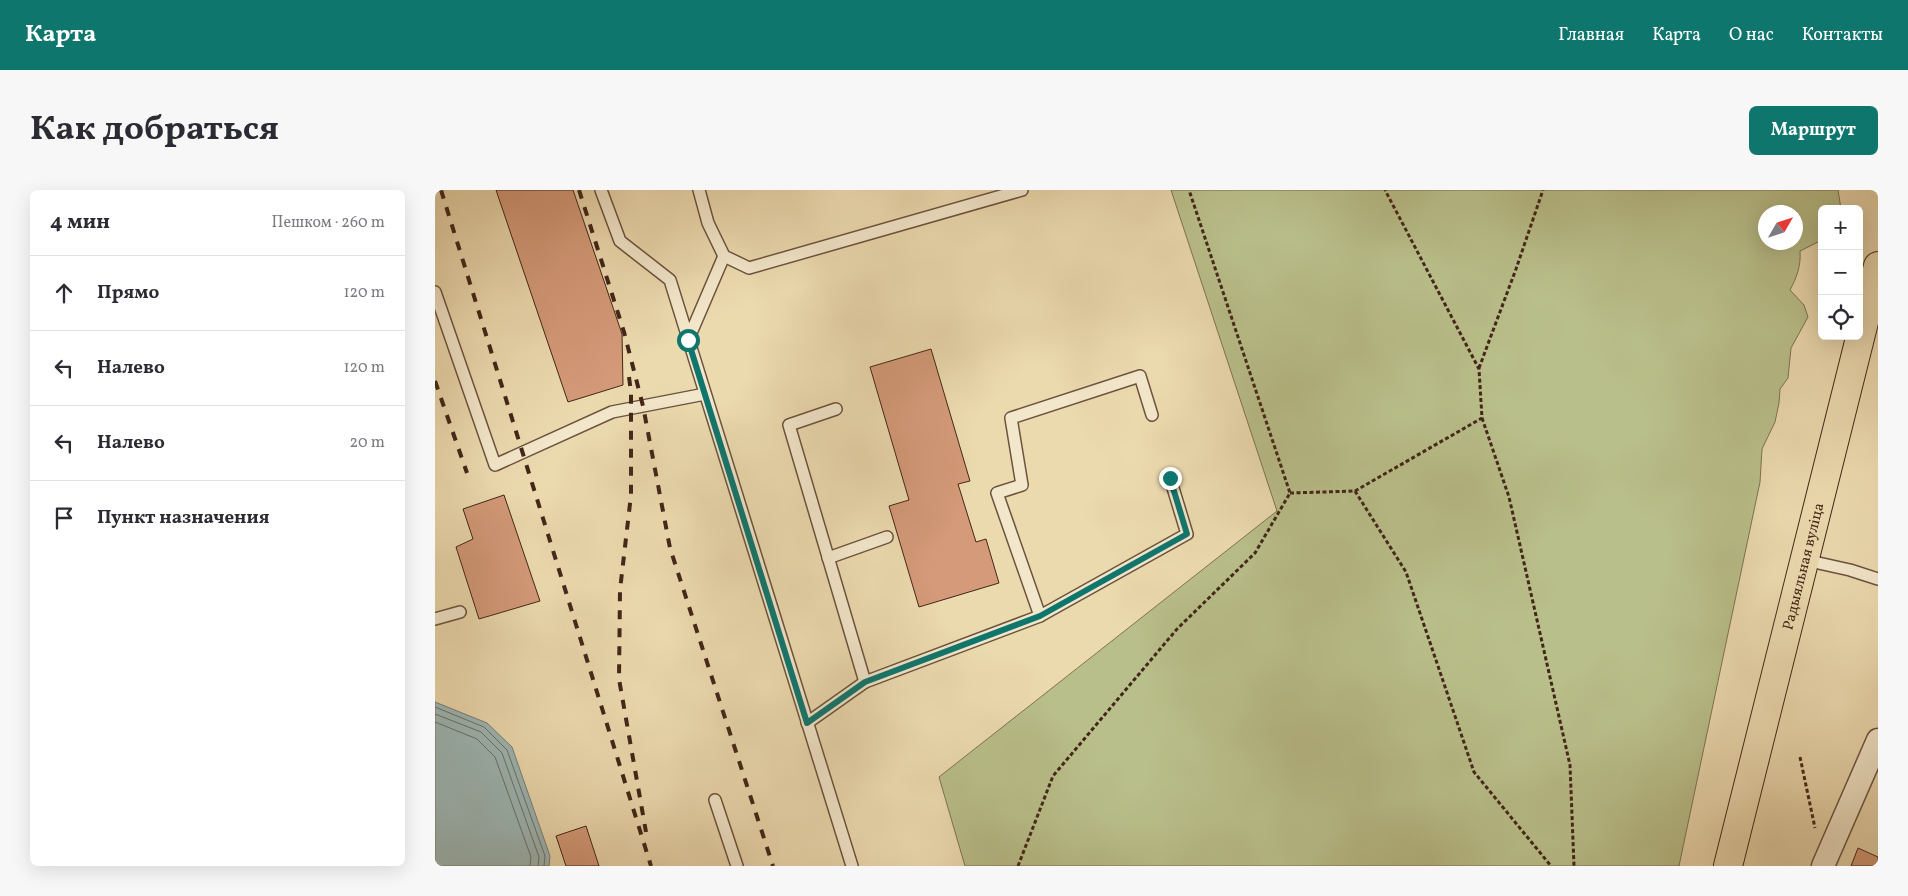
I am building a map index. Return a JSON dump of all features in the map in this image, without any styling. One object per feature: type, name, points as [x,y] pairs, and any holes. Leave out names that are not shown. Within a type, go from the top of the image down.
[{"type":"main road","name":"Радыяльная вуліца","points":[[1727,866],[1878,266]]},
{"type":"street","points":[[1823,866],[1878,740]]},
{"type":"lane","points":[[601,190],[620,241],[670,280],[852,866]]},
{"type":"lane","points":[[699,190],[708,223],[724,256],[749,268],[1022,190]]},
{"type":"lane","points":[[688,340],[724,256]]},
{"type":"lane","points":[[435,292],[495,465],[612,412],[705,394]]},
{"type":"lane","points":[[1040,616],[997,493],[1022,485],[1011,418],[1140,376],[1151,415]]},
{"type":"lane","points":[[836,409],[789,426],[865,682]]},
{"type":"lane","points":[[807,723],[865,682],[1040,616],[1187,534],[1170,478]]},
{"type":"lane","points":[[829,558],[887,537]]},
{"type":"lane","points":[[1804,559],[1878,579]]},
{"type":"lane","points":[[435,619],[460,612]]},
{"type":"lane","points":[[715,800],[737,866]]},
{"type":"path","points":[[1018,866],[1053,776],[1177,628],[1255,553],[1290,493],[1189,190]]},
{"type":"path","points":[[1385,190],[1479,369]]},
{"type":"path","points":[[1543,190],[1479,369],[1482,418],[1509,497],[1570,765],[1574,866]]},
{"type":"path","points":[[1290,493],[1355,490],[1482,418]]},
{"type":"path","points":[[1355,490],[1406,572],[1474,772],[1551,866]]},
{"type":"path","points":[[1800,757],[1815,829]]},
{"type":"green space","points":[[1171,190],[1838,190],[1840,205],[1818,205],[1818,242],[1803,250],[1803,205],[1758,205],[1758,250],[1802,250],[1800,251],[1800,262],[1795,281],[1790,290],[1804,305],[1808,317],[1791,348],[1788,378],[1780,389],[1775,422],[1762,449],[1760,482],[1679,866],[965,866],[939,777],[1277,511]]},
{"type":"water","points":[[435,702],[487,723],[512,747],[550,856],[549,866],[435,866]]},
{"type":"building","points":[[496,190],[573,190],[622,334],[623,385],[568,402]]},
{"type":"building","points":[[931,349],[970,481],[958,484],[976,542],[986,539],[999,583],[919,607],[889,506],[909,500],[870,367]]},
{"type":"building","points":[[504,495],[540,601],[479,619],[456,547],[473,539],[463,509]]},
{"type":"building","points":[[586,826],[599,866],[566,866],[556,836]]},
{"type":"building","points":[[1858,848],[1878,857],[1878,866],[1851,866]]},
{"type":"railway","points":[[441,190],[651,866]]},
{"type":"railway","points":[[579,190],[624,332],[643,406],[670,548],[773,866]]},
{"type":"railway","points":[[629,377],[631,392],[631,495],[620,590],[619,679],[646,832]]},
{"type":"railway","points":[[435,381],[467,473]]},
{"type":"route","points":[[688,340],[807,723],[865,682],[1040,616],[1187,534],[1170,478]]}]
